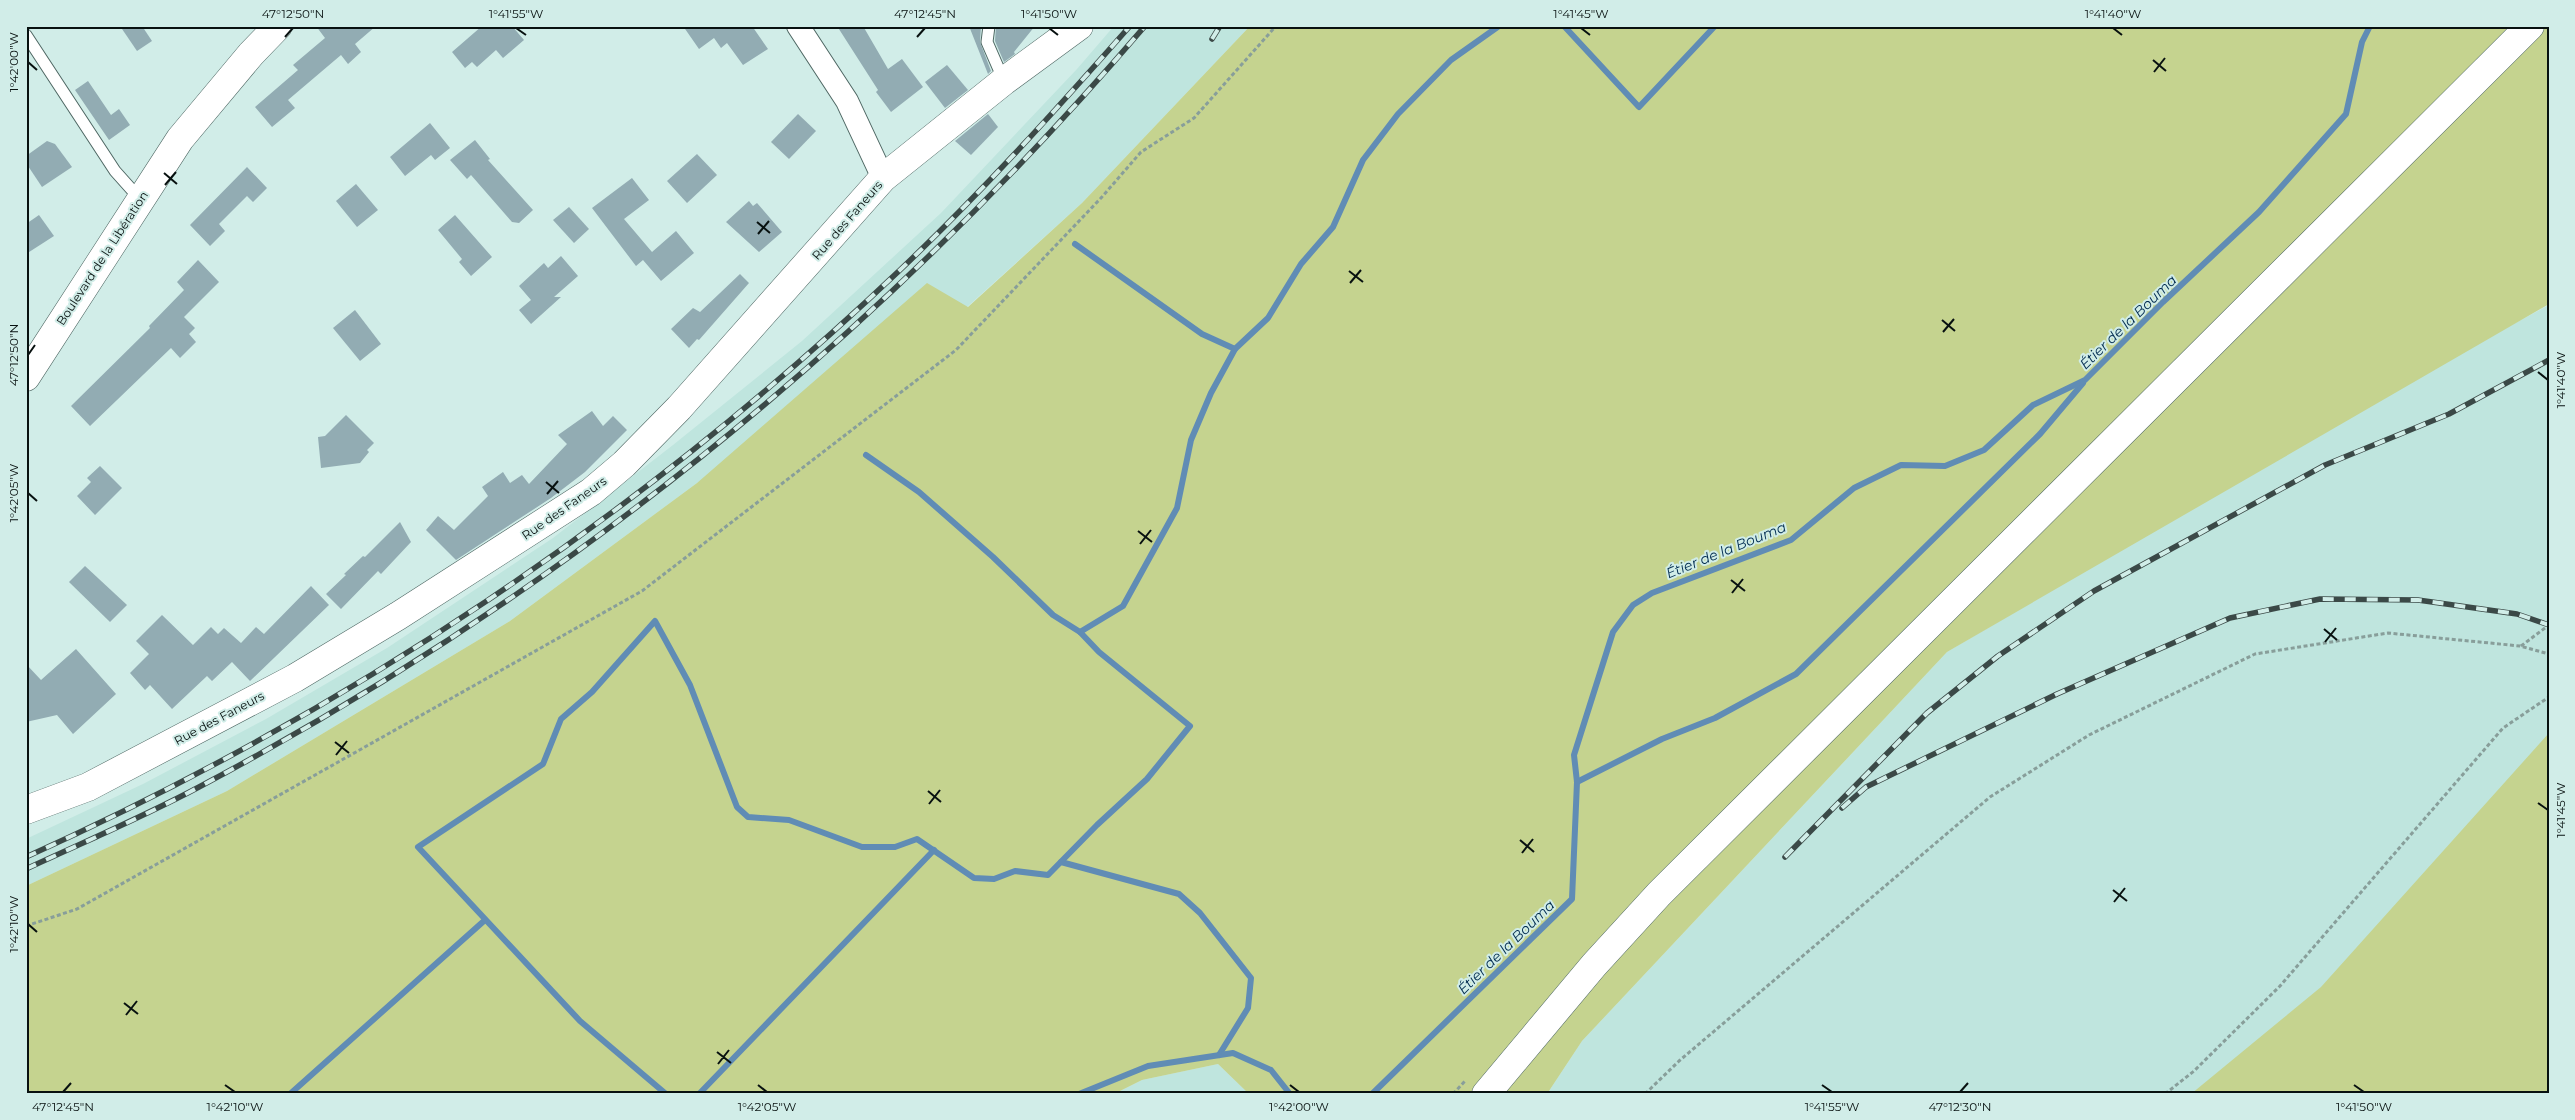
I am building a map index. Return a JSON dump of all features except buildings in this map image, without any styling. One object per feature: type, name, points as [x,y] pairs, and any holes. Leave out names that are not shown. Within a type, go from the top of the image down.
[{"type":"street","name":"Boulevard de la Libération","points":[[26,377],[180,139],[250,54],[278,26]]},
{"type":"street","points":[[798,26],[847,101],[883,178]]},
{"type":"street","name":"Rue des Faneurs","points":[[26,810],[88,787],[295,678],[406,611],[591,492],[624,464],[679,408],[883,178],[1004,81],[1080,26]]},
{"type":"street","points":[[1486,1094],[1588,972],[1659,894],[2530,26]]},
{"type":"lane","points":[[989,26],[987,42],[1004,81]]},
{"type":"lane","points":[[26,35],[115,171],[140,200]]},
{"type":"path","points":[[26,926],[77,909],[642,591],[956,350],[1101,198],[1141,152],[1194,118],[1276,26]]},
{"type":"path","points":[[2520,646],[2549,625]]},
{"type":"path","points":[[1645,1094],[1687,1055],[1990,797],[2089,735],[2255,654],[2388,633],[2520,646],[2549,654]]},
{"type":"path","points":[[2165,1094],[2194,1071],[2280,986],[2503,728],[2549,697]]},
{"type":"shaded area","points":[[1114,26],[1250,26],[1082,203],[967,307],[697,483],[510,621],[227,791],[26,886],[26,839],[143,784],[266,719],[387,648],[553,538],[673,445],[802,341],[941,213],[1077,69]]},
{"type":"shaded area","points":[[2549,305],[2549,1094],[1547,1094],[1582,1041],[1947,652],[2409,380]]},
{"type":"shaded area","points":[[1218,1064],[1249,1094],[1114,1094],[1142,1080]]},
{"type":"green space","points":[[1250,26],[2549,26],[2549,304],[1947,652],[1582,1041],[1547,1094],[1249,1094],[1218,1064],[1142,1080],[1114,1094],[26,1094],[26,886],[227,791],[510,621],[697,483],[927,283],[968,307],[1082,203]]},
{"type":"green space","points":[[2549,733],[2549,1094],[2191,1094],[2321,987]]},
{"type":"waterway","points":[[1080,632],[1123,606],[1177,508],[1191,440],[1211,393],[1235,349],[1268,318],[1301,264],[1333,227],[1363,160],[1398,114],[1451,60],[1499,26]]},
{"type":"waterway","points":[[1564,26],[1639,107],[1715,26]]},
{"type":"waterway","name":"Étier de la Bouma","points":[[1372,1094],[1572,899],[1577,782],[1574,755],[1613,632],[1633,605],[1652,593],[1791,540],[1854,488],[1901,465],[1945,466],[1984,450],[2033,405],[2085,380],[2163,302],[2259,212],[2346,114],[2362,42],[2370,26]]},
{"type":"waterway","points":[[1075,244],[1202,334],[1235,349]]},
{"type":"waterway","points":[[1577,782],[1662,739],[1715,718],[1796,674],[2040,434],[2083,383]]},
{"type":"waterway","points":[[666,1094],[580,1021],[418,847],[543,764],[561,719],[592,692],[655,621],[690,685],[737,807],[748,817],[789,820],[862,847],[895,847],[917,839],[974,878],[994,879],[1015,871],[1048,875],[1097,825],[1147,779],[1190,726],[1099,652],[1080,632],[1053,615],[993,557],[919,492],[866,455]]},
{"type":"waterway","points":[[699,1094],[934,850]]},
{"type":"waterway","points":[[1061,862],[1179,894],[1200,913],[1251,978],[1248,1008],[1219,1055]]},
{"type":"waterway","points":[[290,1094],[485,920]]},
{"type":"waterway","name":"Étier de la Bouma","points":[[1079,1094],[1148,1066],[1233,1053],[1271,1070],[1290,1094]]},
{"type":"railway","points":[[26,857],[146,800],[262,738],[377,672],[488,600],[596,524],[701,444],[802,359],[900,270],[1018,151],[1130,26]]},
{"type":"railway","points":[[26,869],[178,798],[333,712],[462,631],[587,544],[708,451],[824,353],[936,249],[1043,140],[1145,26]]},
{"type":"railway","points":[[1212,39],[1220,26]]},
{"type":"railway","points":[[1785,857],[1927,713],[1998,656],[2094,591],[2325,465],[2449,414],[2549,360]]},
{"type":"railway","points":[[1842,808],[1866,787],[2057,694],[2230,618],[2320,599],[2418,600],[2517,614],[2549,625]]}]
